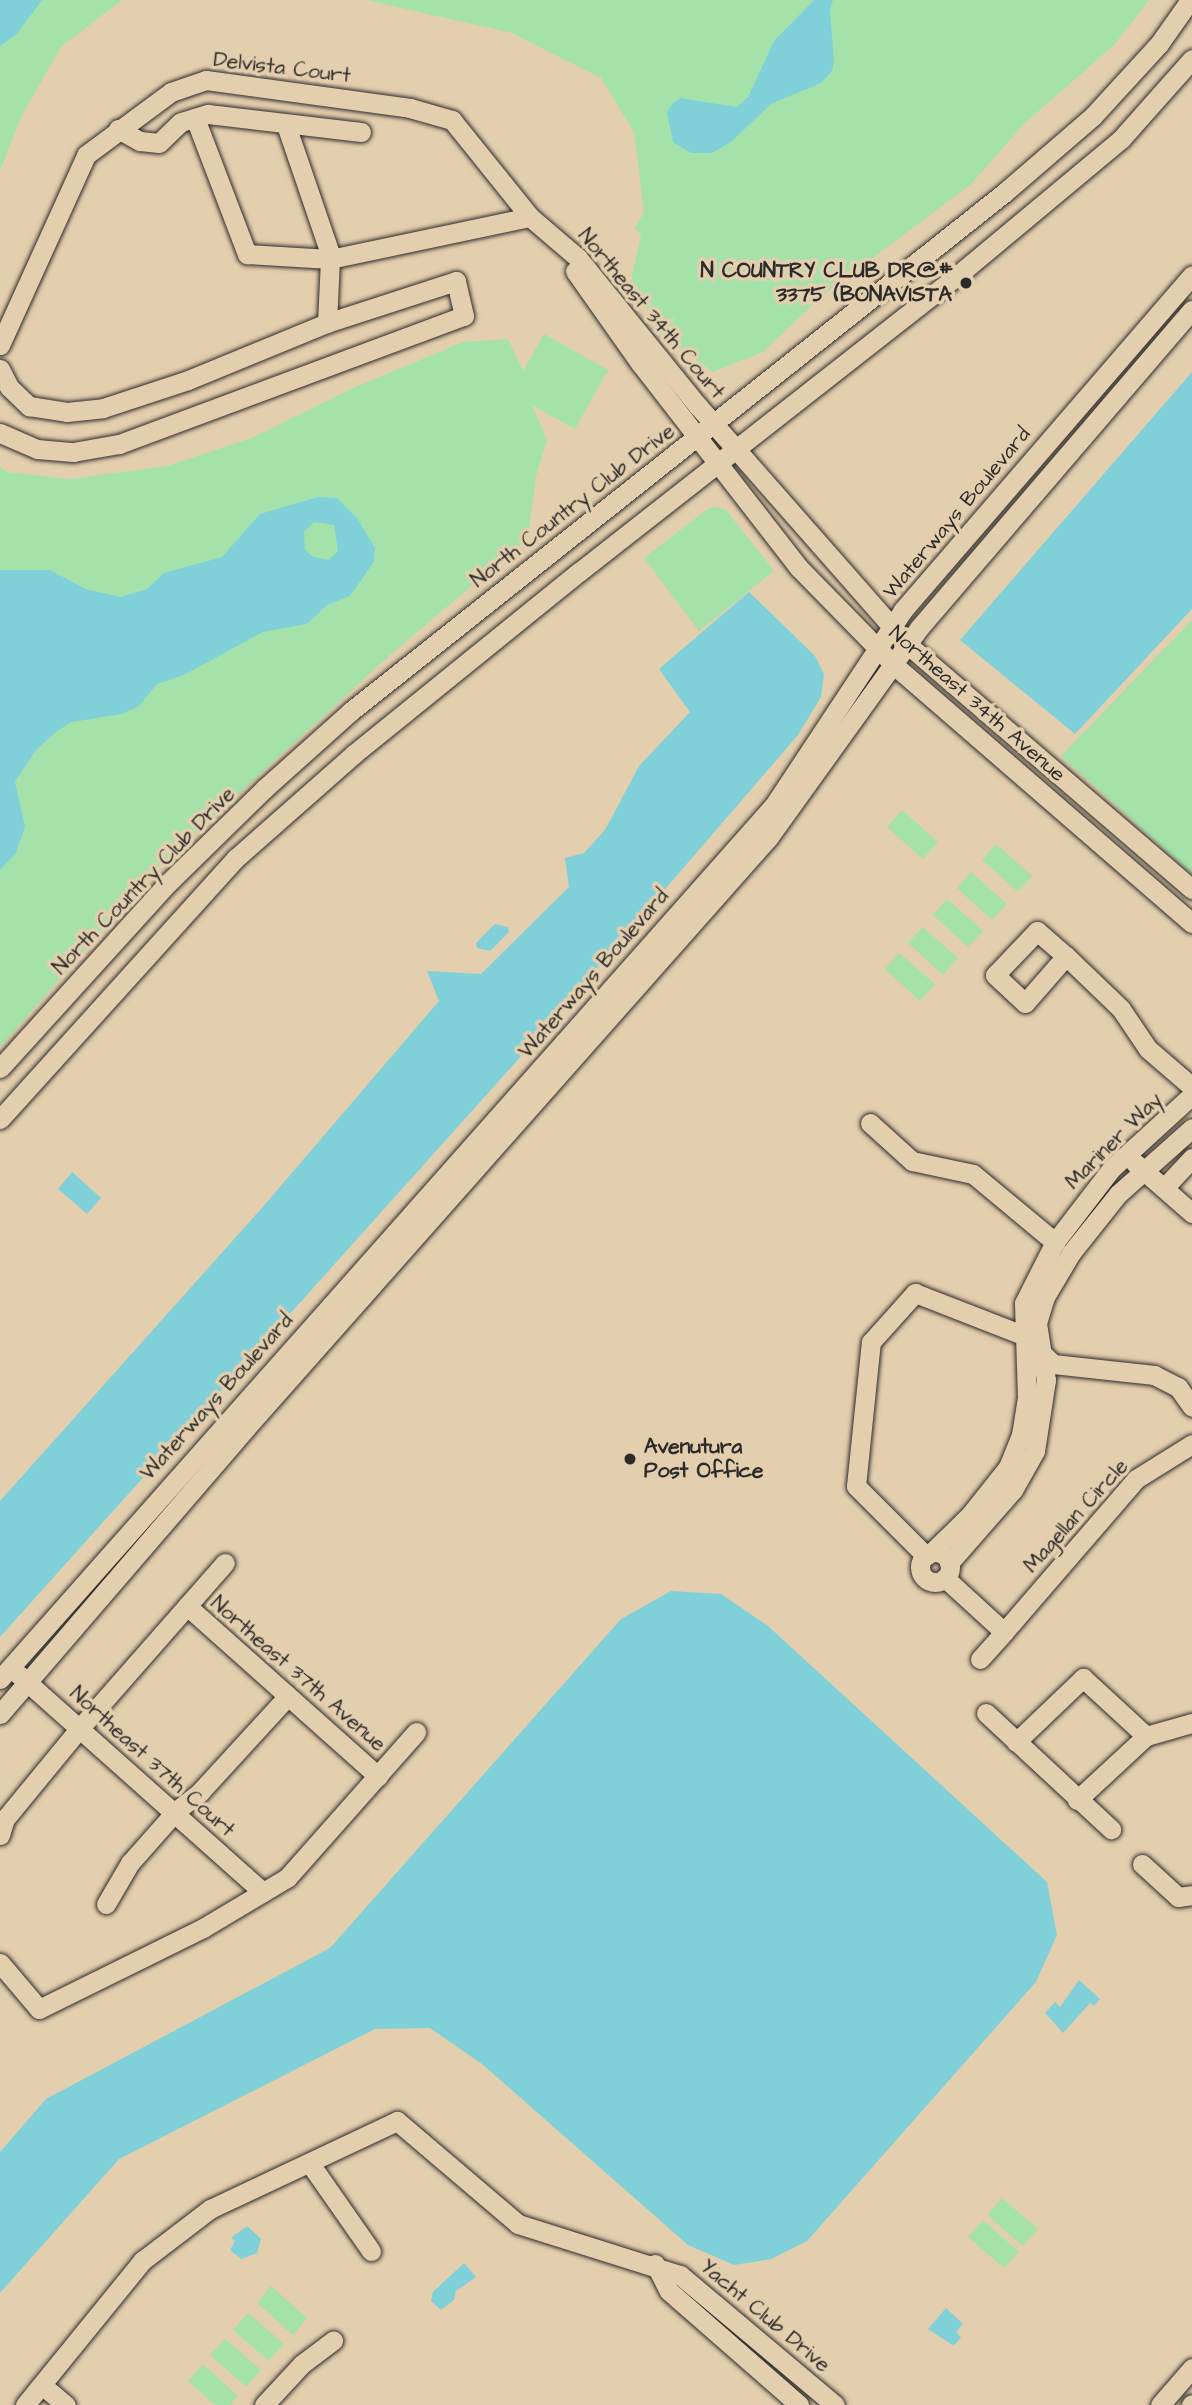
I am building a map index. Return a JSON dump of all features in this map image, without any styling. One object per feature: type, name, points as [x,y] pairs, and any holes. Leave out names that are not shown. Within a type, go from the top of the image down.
[{"type":"street","name":"North Country Club Drive","points":[[0,1068],[126,929],[265,788],[351,711],[1005,192],[1093,116],[1159,44],[1190,0]]},
{"type":"street","points":[[1,1116],[236,858],[354,754],[1121,139],[1192,59]]},
{"type":"street","name":"Delvista Court","points":[[0,345],[86,155],[171,92],[206,80],[410,108],[452,120],[530,217]]},
{"type":"street","points":[[118,130],[139,141],[159,143],[181,122],[208,114],[361,132]]},
{"type":"street","points":[[195,117],[247,254],[331,259],[530,217]]},
{"type":"street","points":[[286,125],[331,259],[327,323]]},
{"type":"street","name":"Northeast 34th Court","points":[[530,217],[578,258],[715,424]]},
{"type":"street","name":"Northeast 34th Court","points":[[552,234],[589,293],[696,438]]},
{"type":"street","name":"Waterways Boulevard","points":[[5,1673],[774,805],[879,651],[903,610],[1192,275]]},
{"type":"street","points":[[0,369],[9,387],[29,406],[67,412],[103,408],[188,380],[327,323],[456,281],[464,316],[119,444],[73,452],[37,449],[0,432]]},
{"type":"street","name":"Waterways Boulevard","points":[[0,1714],[769,837],[907,644],[988,542],[1192,310]]},
{"type":"street","name":"Northeast 34th Avenue","points":[[715,424],[907,644],[1192,889]]},
{"type":"street","name":"Northeast 34th Avenue","points":[[696,438],[799,568],[879,651],[1192,923]]},
{"type":"street","points":[[126,929],[150,950]]},
{"type":"street","points":[[1066,957],[1121,1009],[1148,1049],[1192,1087]]},
{"type":"street","name":"Mariner Way","points":[[928,1554],[1008,1467],[1021,1435],[1027,1399],[1024,1303],[1055,1242],[1126,1156],[1192,1095]]},
{"type":"street","points":[[870,1124],[912,1161],[974,1174],[1055,1242]]},
{"type":"street","name":"Mariner Way","points":[[947,1570],[1013,1490],[1035,1451],[1046,1380],[1037,1323],[1045,1297],[1071,1253],[1118,1194],[1192,1128]]},
{"type":"street","points":[[1126,1156],[1192,1213]]},
{"type":"street","points":[[1164,1188],[1192,1158]]},
{"type":"street","points":[[1004,1632],[947,1570],[942,1554],[928,1554],[856,1486],[871,1342],[915,1293],[1023,1335],[1053,1364],[1154,1375],[1178,1387],[1192,1407]]},
{"type":"street","name":"Magellan Circle","points":[[980,1658],[1136,1479],[1192,1444]]},
{"type":"street","points":[[928,1554],[920,1566],[924,1576],[934,1582],[947,1570]]},
{"type":"street","points":[[0,1835],[5,1819],[79,1729],[225,1563]]},
{"type":"street","name":"Northeast 37th Avenue","points":[[187,1606],[378,1776]]},
{"type":"street","name":"Northeast 37th Court","points":[[5,1673],[28,1681],[79,1729],[176,1811],[263,1892]]},
{"type":"street","points":[[1016,1742],[1083,1678],[1146,1736]]},
{"type":"street","points":[[106,1904],[130,1864],[176,1811],[200,1792],[288,1696]]},
{"type":"street","points":[[986,1713],[1111,1829]]},
{"type":"street","points":[[1077,1800],[1146,1736],[1192,1723]]},
{"type":"street","points":[[0,1963],[39,2009],[203,1928],[287,1878],[415,1732]]},
{"type":"street","points":[[1142,1864],[1178,1897],[1192,1895]]},
{"type":"street","points":[[25,2405],[142,2261],[210,2209],[311,2165],[397,2120],[518,2224],[655,2264]]},
{"type":"street","points":[[311,2165],[370,2250]]},
{"type":"street","name":"Yacht Club Drive","points":[[655,2264],[669,2291],[799,2405]]},
{"type":"street","name":"Yacht Club Drive","points":[[655,2264],[680,2275],[835,2405]]},
{"type":"street","points":[[264,2405],[302,2364],[333,2341]]},
{"type":"street","points":[[1160,2405],[1192,2368]]},
{"type":"street","points":[[43,2386],[66,2405]]},
{"type":"green space","points":[[0,0],[122,0],[61,47],[21,117],[0,171]]},
{"type":"green space","points":[[366,0],[1149,0],[1114,45],[1025,123],[970,185],[822,296],[763,352],[713,372],[661,335],[631,281],[641,235],[635,228],[644,212],[634,132],[601,78],[512,33]]},
{"type":"green space","points":[[544,334],[608,370],[575,429],[532,405],[547,440],[536,476],[528,538],[390,655],[154,871],[0,1047],[0,466],[6,472],[70,479],[167,466],[252,438],[351,389],[463,342],[508,339],[523,371]]},
{"type":"green space","points":[[719,507],[726,510],[774,571],[699,631],[644,558],[709,508]]},
{"type":"green space","points":[[1192,620],[1192,874],[1061,756]]},
{"type":"green space","points":[[902,810],[938,842],[923,859],[887,827]]},
{"type":"green space","points":[[996,844],[1032,876],[1018,892],[982,860]]},
{"type":"green space","points":[[971,872],[1007,904],[992,920],[957,888]]},
{"type":"green space","points":[[947,899],[983,931],[968,947],[933,915]]},
{"type":"green space","points":[[923,927],[958,958],[943,975],[908,943]]},
{"type":"green space","points":[[899,953],[935,984],[920,1001],[885,969]]},
{"type":"green space","points":[[1002,2198],[1038,2229],[1023,2246],[987,2215]]},
{"type":"green space","points":[[983,2220],[1019,2252],[1004,2268],[968,2237]]},
{"type":"green space","points":[[271,2286],[307,2318],[293,2335],[257,2303]]},
{"type":"green space","points":[[248,2313],[284,2344],[269,2361],[233,2330]]},
{"type":"green space","points":[[225,2339],[261,2370],[246,2387],[210,2355]]},
{"type":"green space","points":[[203,2364],[238,2396],[230,2405],[215,2405],[188,2381]]},
{"type":"water","points":[[0,0],[42,0],[16,35],[0,46]]},
{"type":"water","points":[[814,0],[833,0],[830,9],[834,61],[832,71],[821,83],[771,104],[731,142],[712,153],[691,153],[673,142],[667,113],[672,104],[680,98],[737,107],[748,97],[774,41]]},
{"type":"water","points":[[1192,372],[1192,609],[1075,734],[960,640]]},
{"type":"water","points":[[318,497],[337,498],[357,518],[375,548],[374,562],[350,596],[327,605],[307,624],[263,632],[184,675],[157,684],[139,706],[122,714],[72,722],[57,731],[36,750],[15,782],[25,827],[16,853],[0,870],[0,570],[50,570],[86,589],[120,597],[147,589],[164,573],[222,557],[260,514]],"holes":[[[314,522],[334,525],[338,551],[328,560],[311,556],[305,549],[304,532]]]},
{"type":"water","points":[[749,592],[815,656],[824,674],[821,697],[798,735],[515,1063],[0,1637],[0,1501],[261,1209],[439,1001],[427,971],[481,974],[569,887],[565,858],[584,853],[605,830],[639,766],[690,712],[659,669]]},
{"type":"water","points":[[495,924],[508,927],[509,932],[490,951],[477,948],[476,943]]},
{"type":"water","points":[[72,1172],[101,1198],[87,1214],[58,1189]]},
{"type":"water","points":[[671,1591],[721,1594],[768,1626],[1047,1882],[1057,1935],[1036,1982],[807,2241],[771,2259],[734,2265],[688,2245],[482,2064],[430,2028],[375,2029],[119,2159],[0,2293],[0,2152],[46,2099],[330,1948],[621,1619]]},
{"type":"water","points":[[1079,1980],[1100,1999],[1094,2006],[1090,2003],[1063,2033],[1045,2013],[1055,2002],[1060,2007]]},
{"type":"water","points":[[247,2226],[261,2239],[257,2253],[241,2259],[230,2250],[235,2241],[231,2238]]},
{"type":"water","points":[[464,2263],[476,2277],[456,2291],[454,2300],[441,2310],[431,2301],[433,2292]]},
{"type":"water","points":[[946,2308],[963,2324],[956,2332],[961,2337],[954,2346],[928,2329]]},
{"type":"place","name":"N COUNTRY CLUB DR@# 3375 (BONAVISTA","points":[[966,283]]},
{"type":"place","name":"Avenutura Post Office","points":[[630,1459]]}]
